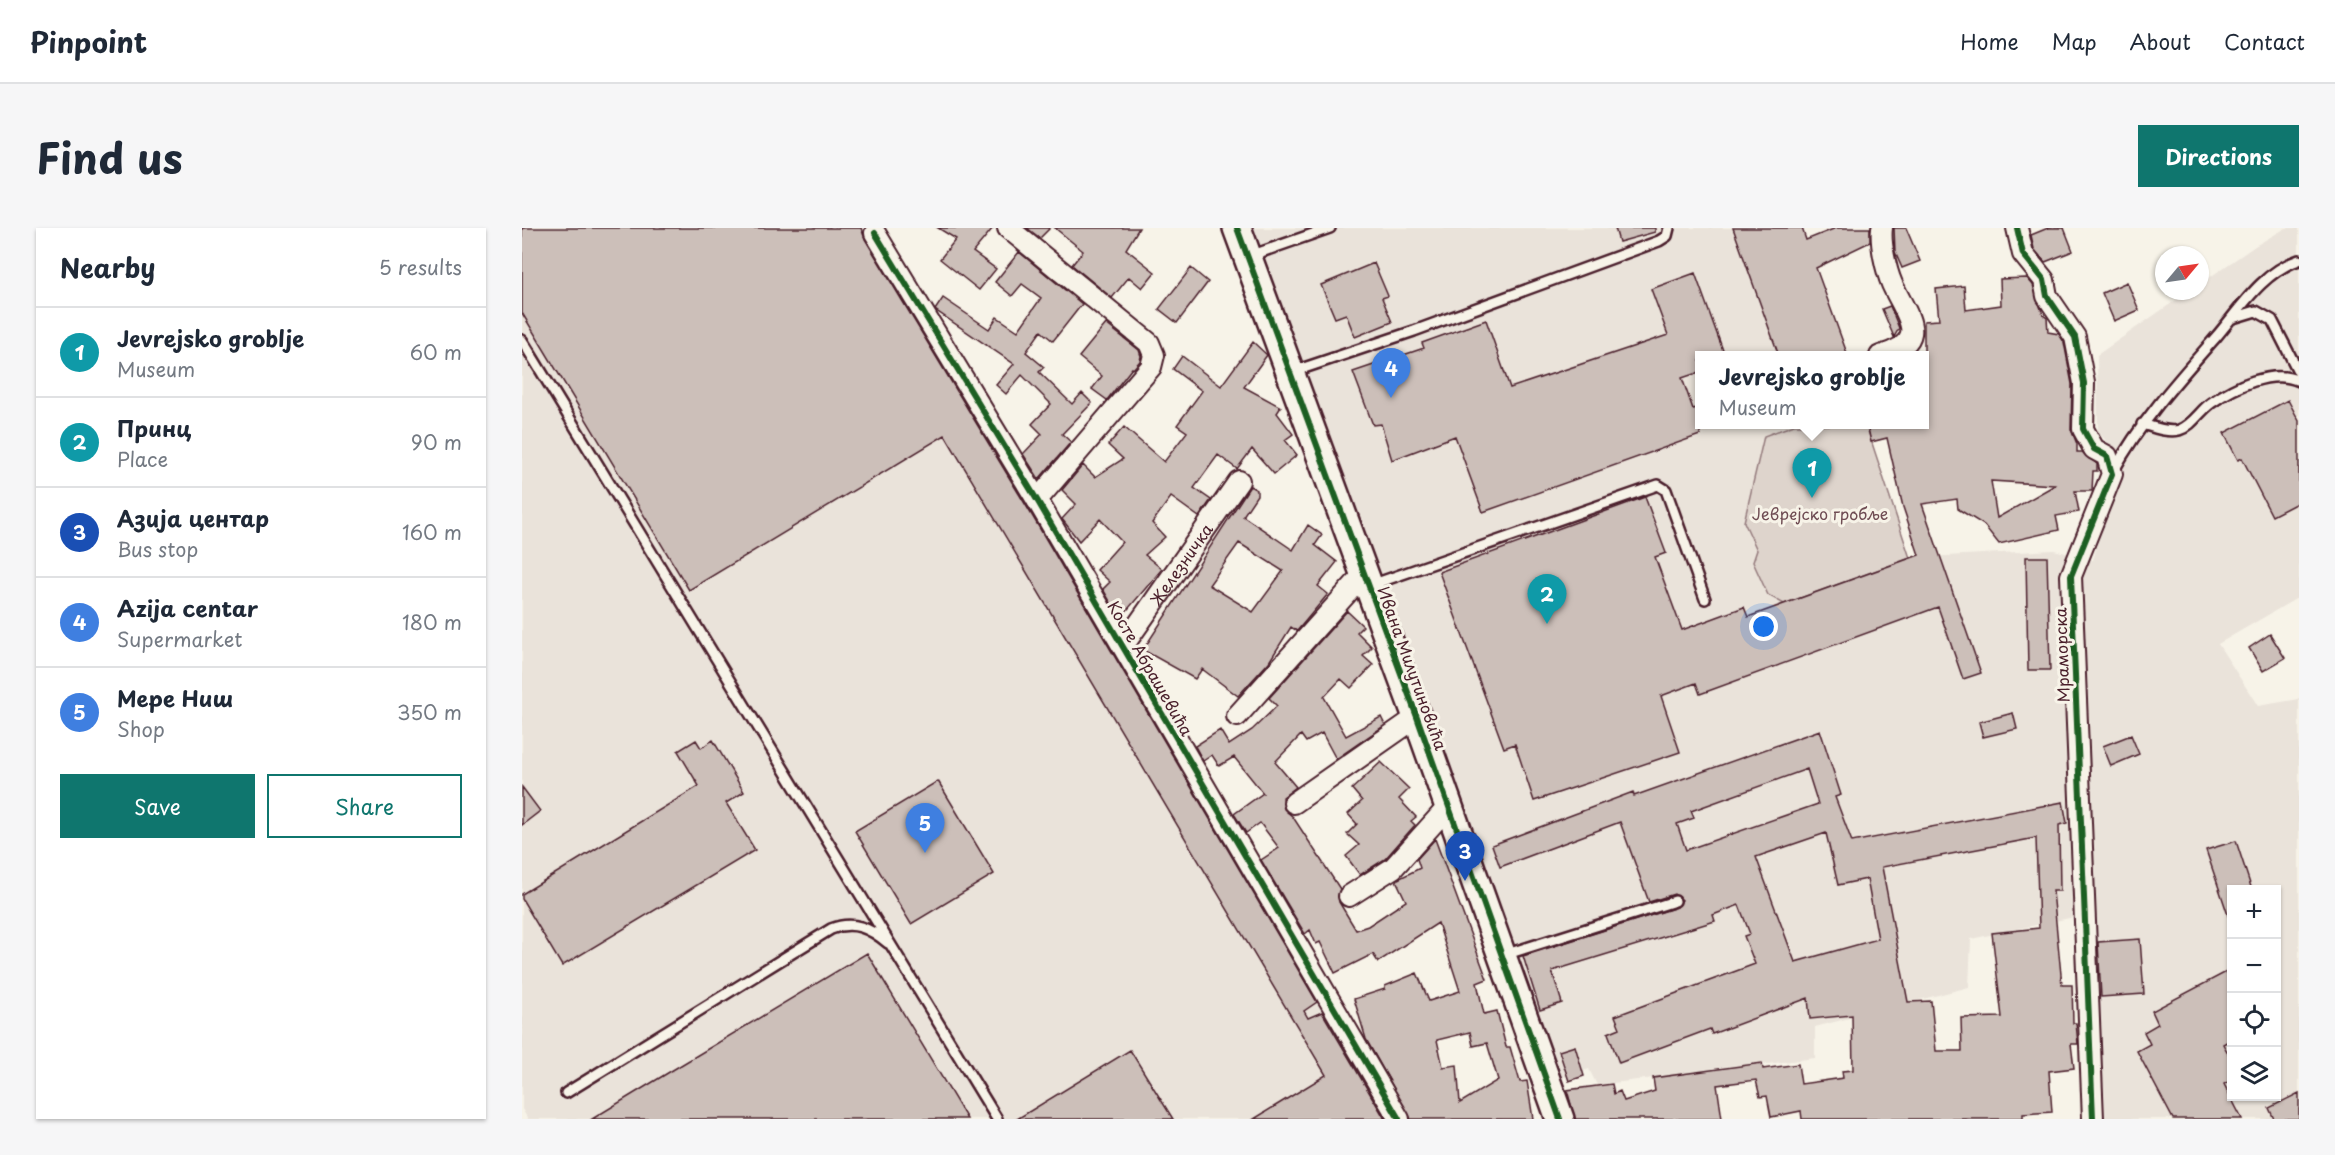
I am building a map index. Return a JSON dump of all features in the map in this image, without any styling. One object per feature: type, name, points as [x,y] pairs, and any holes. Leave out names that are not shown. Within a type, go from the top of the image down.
[{"type":"street","points":[[1008,228],[1149,342],[1155,355],[1151,367],[1037,500]]},
{"type":"street","name":"Ивана Милутиновића","points":[[1237,228],[1417,717],[1560,1119]]},
{"type":"street","points":[[1882,228],[1891,282],[1913,326],[1911,337],[1903,346],[1892,351]]},
{"type":"street","points":[[2017,228],[2023,254],[2044,280],[2047,296],[2075,337],[2084,383],[2083,429],[2094,449],[2107,456],[2112,474]]},
{"type":"street","name":"Косте Абрашевића","points":[[875,233],[1037,500],[1398,1119]]},
{"type":"street","name":"Мраморска","points":[[2093,1119],[2071,576],[2112,474]]},
{"type":"street","name":"Железничка","points":[[1123,646],[1239,481]]},
{"type":"street","points":[[1237,716],[1366,580]]},
{"type":"street","points":[[1294,803],[1417,717]]},
{"type":"street","points":[[1349,896],[1393,868],[1448,807]]},
{"type":"lane","points":[[1248,257],[1330,228]]},
{"type":"lane","points":[[1290,373],[1414,331],[1659,241],[1667,236],[1669,228]]},
{"type":"lane","points":[[2112,474],[2142,424],[2231,319],[2270,275],[2299,260]]},
{"type":"lane","points":[[2231,319],[2256,311],[2272,320],[2299,373]]},
{"type":"lane","points":[[522,340],[997,1119]]},
{"type":"lane","points":[[2142,424],[2176,431],[2186,426],[2212,402],[2247,385],[2284,375],[2299,381]]},
{"type":"lane","points":[[1366,580],[1658,485],[1666,490],[1705,599]]},
{"type":"lane","points":[[1501,955],[1675,901]]},
{"type":"lane","points":[[566,1093],[831,929],[843,924],[854,924],[867,929],[893,947]]},
{"type":"shaded area","points":[[522,228],[861,228],[1391,1119],[528,1119],[522,1109]]},
{"type":"shaded area","points":[[1230,228],[1798,228],[1843,351],[1695,351],[1695,429],[1783,429],[1764,436],[1744,522],[1784,604],[1910,558],[2054,550],[2093,560],[2121,457],[2098,432],[2097,355],[2176,300],[2209,300],[2209,278],[2286,228],[2299,228],[2299,597],[2218,644],[2258,706],[2299,699],[2299,1119],[2080,1119],[2074,917],[1971,939],[1969,987],[1815,1027],[1815,1058],[1597,1085],[1589,1069],[1532,1087]]},
{"type":"green space","name":"Јеврејско гробље","points":[[1783,429],[1867,429],[1910,558],[1784,604],[1768,595],[1753,562],[1757,550],[1744,522],[1764,436]]},
{"type":"building","points":[[522,228],[861,228],[865,239],[1033,517],[1317,1002],[1304,1011],[1308,1018],[1322,1012],[1385,1119],[1254,1119],[1326,1075],[945,435],[689,590],[522,313]]},
{"type":"building","points":[[938,228],[993,228],[973,252],[996,269],[979,290],[940,259],[956,239]]},
{"type":"building","points":[[1027,228],[1050,228],[1040,238]]},
{"type":"building","points":[[1055,228],[1139,228],[1126,249],[1155,272],[1142,288],[1129,277],[1112,298],[1072,265],[1083,251]]},
{"type":"building","points":[[1615,228],[1655,228],[1655,232],[1619,242]]},
{"type":"building","points":[[1733,228],[1802,228],[1806,240],[1836,228],[1870,228],[1870,242],[1816,268],[1846,351],[1777,351]]},
{"type":"building","points":[[1894,228],[1906,228],[1920,261],[1902,268],[1895,252]]},
{"type":"building","points":[[2048,228],[2064,228],[2073,251],[2045,262],[2034,249],[2031,235]]},
{"type":"building","points":[[1019,252],[1082,304],[1053,341],[1041,331],[1026,352],[1044,367],[1039,372],[1072,404],[1082,393],[1092,403],[1062,434],[1071,442],[1039,479],[1023,454],[1042,434],[1032,424],[1051,404],[1022,375],[1006,394],[996,385],[1014,364],[935,310],[943,298],[989,329],[997,317],[1018,331],[1041,298],[1022,284],[1012,296],[995,282]]},
{"type":"building","points":[[1374,263],[1388,296],[1382,298],[1392,322],[1355,337],[1346,314],[1335,318],[1321,285]]},
{"type":"building","points":[[1191,268],[1208,282],[1177,323],[1159,309]]},
{"type":"building","points":[[1695,273],[1723,351],[1695,351],[1695,374],[1682,378],[1693,409],[1695,408],[1695,429],[1700,429],[1700,435],[1483,512],[1455,436],[1392,460],[1381,424],[1373,425],[1353,372],[1424,348],[1422,343],[1486,320],[1510,388],[1668,335],[1651,289]]},
{"type":"building","points":[[2027,278],[2033,285],[2043,315],[2047,318],[2048,332],[2059,334],[2064,342],[2072,384],[2071,429],[2077,444],[2077,452],[2082,452],[2097,464],[2097,471],[2093,471],[2092,491],[2075,491],[2079,512],[2056,516],[2059,530],[1999,544],[1984,525],[1958,509],[1957,499],[1922,504],[1981,673],[1963,679],[1938,607],[1700,694],[1696,683],[1661,696],[1680,752],[1534,801],[1515,744],[1504,748],[1439,572],[1645,497],[1666,553],[1655,557],[1682,630],[1744,607],[1748,617],[1919,555],[1903,507],[1887,438],[1871,442],[1868,429],[1929,429],[1929,351],[1924,351],[1924,321],[1939,320],[1936,289],[1964,286],[1966,310],[2001,305],[2000,279]],"holes":[[[1991,481],[2055,485],[1997,518]]]},
{"type":"building","points":[[2127,282],[2139,310],[2114,321],[2102,293]]},
{"type":"building","points":[[1890,306],[1899,328],[1894,337],[1882,309]]},
{"type":"building","points":[[1106,324],[1139,350],[1141,356],[1140,361],[1107,400],[1092,389],[1102,376],[1079,357]]},
{"type":"building","points":[[1253,342],[1267,355],[1244,387],[1281,407],[1277,413],[1293,434],[1285,440],[1297,455],[1274,474],[1252,449],[1237,469],[1218,455],[1194,488],[1211,500],[1199,517],[1171,497],[1152,523],[1165,537],[1145,555],[1162,569],[1123,615],[1111,603],[1103,589],[1110,582],[1097,570],[1122,542],[1100,519],[1079,541],[1062,519],[1076,504],[1062,490],[1083,465],[1095,477],[1123,459],[1108,445],[1124,427],[1164,462],[1187,432],[1177,425],[1202,391],[1173,369],[1182,356],[1221,386]]},
{"type":"building","points":[[2288,400],[2299,421],[2299,502],[2272,516],[2242,458],[2238,460],[2224,433]]},
{"type":"building","points":[[1250,486],[1257,490],[1257,495],[1243,516],[1293,550],[1308,525],[1322,535],[1315,545],[1337,562],[1318,586],[1328,594],[1297,631],[1291,627],[1269,662],[1238,696],[1202,669],[1195,679],[1143,650]],"holes":[[[1239,543],[1283,571],[1253,612],[1209,585]]]},
{"type":"building","points":[[2026,557],[2047,557],[2050,670],[2028,670]]},
{"type":"building","points":[[1347,611],[1363,626],[1357,632],[1372,647],[1363,656],[1373,665],[1351,688],[1341,679],[1324,697],[1346,736],[1381,717],[1385,725],[1336,759],[1322,733],[1306,742],[1301,735],[1275,762],[1296,787],[1283,797],[1284,809],[1293,817],[1340,889],[1339,902],[1356,930],[1368,926],[1406,901],[1396,880],[1420,868],[1417,859],[1435,839],[1487,979],[1477,983],[1484,1014],[1497,1011],[1506,1047],[1510,1047],[1520,1082],[1527,1081],[1533,1119],[1411,1119],[1366,1039],[1354,999],[1385,989],[1385,986],[1417,973],[1429,1001],[1460,991],[1438,923],[1378,962],[1373,954],[1335,973],[1320,942],[1316,944],[1310,930],[1305,934],[1261,860],[1279,848],[1260,823],[1246,833],[1234,814],[1263,793],[1234,757],[1219,766],[1212,755],[1203,761],[1195,746],[1220,730],[1229,745],[1252,730],[1277,706],[1269,698]],"holes":[[[1470,1032],[1473,1046],[1487,1043],[1498,1080],[1460,1103],[1457,1065],[1443,1067],[1437,1040]]]},
{"type":"building","points":[[2270,634],[2285,658],[2263,671],[2249,648]]},
{"type":"building","points":[[2013,713],[2017,729],[1983,737],[1979,722]]},
{"type":"building","points":[[1820,730],[1841,795],[1835,797],[1852,842],[2063,802],[2067,823],[2059,825],[2060,891],[2053,891],[2062,985],[2072,985],[2073,1023],[2076,1023],[2078,1044],[2071,1044],[2074,1068],[2049,1071],[2052,1112],[2023,1114],[2023,1119],[1802,1119],[1801,1111],[1771,1117],[1767,1096],[1760,1097],[1756,1080],[1717,1085],[1722,1119],[1575,1119],[1567,1090],[1612,1084],[1614,1094],[1620,1091],[1624,1101],[1655,1091],[1653,1078],[1762,1063],[1763,1069],[1798,1064],[1801,1084],[1843,1078],[1842,1071],[1853,1070],[1852,1015],[1810,1019],[1808,998],[1712,1034],[1710,1029],[1619,1063],[1608,1033],[1620,1028],[1615,1016],[1755,964],[1744,936],[1750,934],[1739,905],[1713,915],[1715,921],[1552,971],[1562,1003],[1540,1010],[1523,956],[1677,907],[1682,900],[1674,894],[1649,902],[1620,822],[1500,867],[1492,845],[1633,792],[1634,796]],"holes":[[[1807,769],[1818,804],[1686,850],[1677,824],[1694,818],[1691,811]],[[1826,833],[1838,885],[1867,879],[1878,939],[1795,962],[1756,857]],[[2036,838],[2039,928],[1992,933],[2002,1017],[1961,1018],[1962,1051],[1936,1051],[1931,1001],[1908,1002],[1882,867]]]},
{"type":"building","points":[[2131,735],[2139,754],[2111,766],[2103,746]]},
{"type":"building","points":[[696,740],[701,748],[713,740],[744,792],[726,803],[755,850],[562,966],[522,899],[522,894],[699,786],[678,751]]},
{"type":"building","points":[[1381,762],[1409,789],[1399,799],[1416,817],[1411,821],[1415,825],[1385,859],[1360,875],[1346,856],[1359,845],[1347,834],[1357,824],[1348,814],[1362,801],[1352,789]]},
{"type":"building","points":[[938,781],[994,874],[911,924],[855,831]]},
{"type":"building","points":[[522,787],[540,811],[522,825]]},
{"type":"building","points":[[2236,841],[2250,885],[2227,885],[2227,912],[2206,850]]},
{"type":"building","points":[[2140,939],[2144,994],[2101,997],[2098,942]]},
{"type":"building","points":[[867,953],[967,1119],[592,1119],[671,1071]]},
{"type":"building","points":[[2227,972],[2227,1042],[2223,1044],[2227,1051],[2227,1082],[2224,1084],[2227,1090],[2227,1101],[2233,1101],[2242,1119],[2173,1119],[2137,1051],[2150,1044],[2144,1032],[2158,1024],[2152,1011]]},
{"type":"building","points":[[1575,1046],[1584,1076],[1569,1081],[1559,1051]]},
{"type":"building","points":[[1130,1050],[1173,1119],[1017,1119]]},
{"type":"building","points":[[2299,1093],[2299,1119],[2274,1119],[2269,1108]]},
{"type":"cycle path","points":[[1237,228],[1417,717],[1560,1119]]},
{"type":"cycle path","points":[[2017,228],[2023,254],[2044,280],[2047,296],[2075,337],[2084,383],[2083,429],[2094,449],[2107,456],[2112,474],[2071,576],[2093,1119]]},
{"type":"cycle path","points":[[875,233],[1037,500],[1399,1119]]},
{"type":"place","name":"Azija centar","points":[[1391,398]]},
{"type":"place","name":"Jevrejsko groblje","points":[[1812,498]]},
{"type":"place","name":"Принц","points":[[1547,624]]},
{"type":"place","name":"Мере Ниш","points":[[925,853]]},
{"type":"place","name":"Азија центар","points":[[1465,881]]}]
